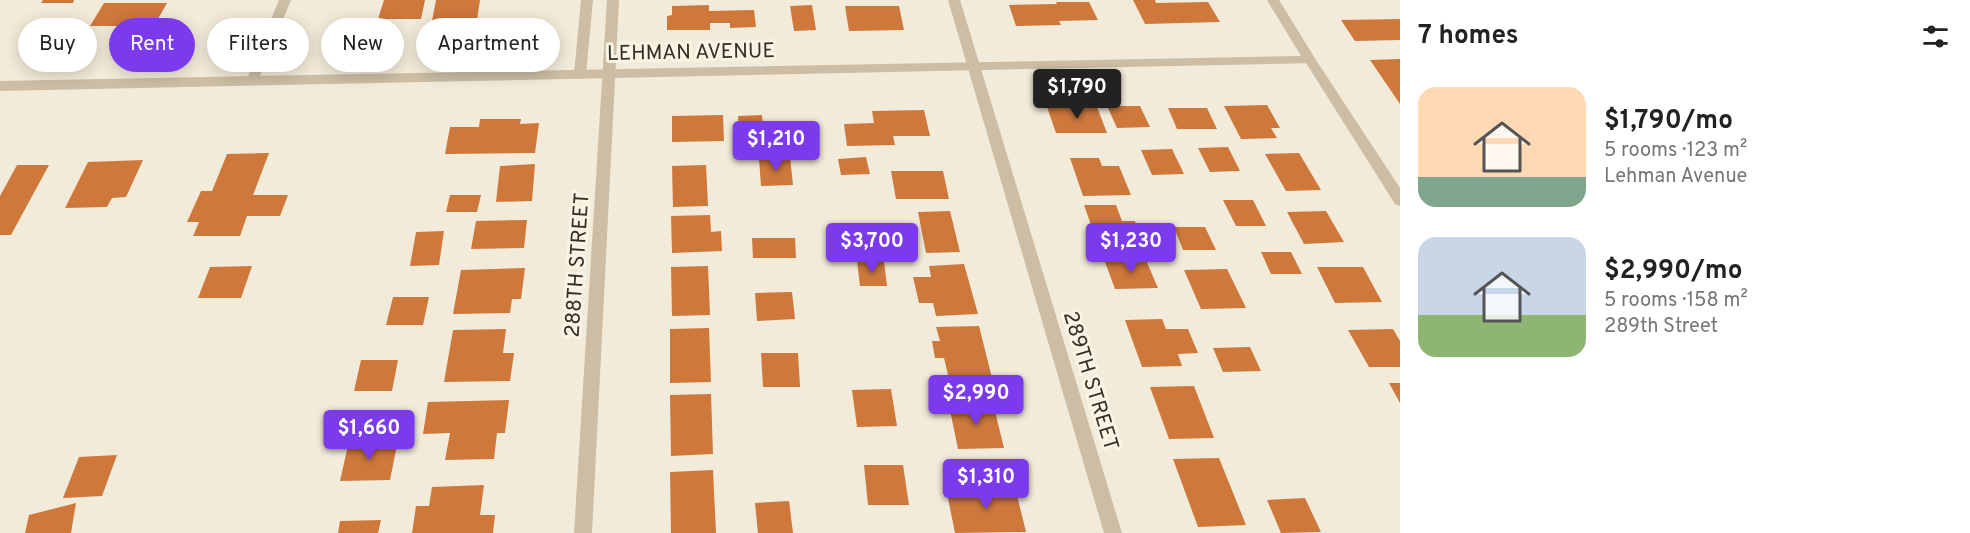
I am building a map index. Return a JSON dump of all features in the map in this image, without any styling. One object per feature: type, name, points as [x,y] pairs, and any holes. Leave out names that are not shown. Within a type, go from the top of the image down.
[{"type":"street","points":[[252,81],[285,0]]},
{"type":"street","points":[[580,74],[587,0]]},
{"type":"street","name":"288TH STREET","points":[[582,533],[614,0]]},
{"type":"street","name":"289TH STREET","points":[[954,0],[1113,533]]},
{"type":"street","points":[[1273,0],[1400,200]]},
{"type":"street","name":"LEHMAN AVENUE","points":[[0,86],[1310,60]]},
{"type":"building","points":[[43,0],[74,0],[73,3],[41,3]]},
{"type":"building","points":[[384,0],[425,0],[421,18],[378,18]]},
{"type":"building","points":[[436,0],[480,0],[477,18],[433,18]]},
{"type":"building","points":[[1133,0],[1155,0],[1156,3],[1208,2],[1220,22],[1145,24]]},
{"type":"building","points":[[1056,2],[1089,2],[1098,20],[1059,21],[1061,25],[1016,26],[1009,5],[1057,4]]},
{"type":"building","points":[[104,3],[167,3],[159,18],[109,18],[109,26],[97,26],[97,18],[95,18]]},
{"type":"building","points":[[709,5],[709,11],[754,10],[756,27],[730,28],[730,23],[710,23],[710,30],[667,30],[667,16],[672,15],[672,6]]},
{"type":"building","points":[[812,5],[816,30],[794,31],[790,6]]},
{"type":"building","points":[[845,6],[899,6],[904,30],[849,31]]},
{"type":"building","points":[[1400,19],[1400,40],[1355,41],[1341,20]]},
{"type":"building","points":[[1400,59],[1400,104],[1370,60]]},
{"type":"building","points":[[1267,105],[1280,128],[1271,128],[1277,138],[1241,139],[1224,106]]},
{"type":"building","points":[[1107,106],[1140,106],[1150,127],[1117,128]]},
{"type":"building","points":[[1047,107],[1097,107],[1107,133],[1056,133]]},
{"type":"building","points":[[1168,108],[1207,108],[1217,129],[1177,129]]},
{"type":"building","points":[[924,110],[930,136],[893,136],[895,145],[847,146],[844,124],[874,123],[872,111]]},
{"type":"building","points":[[723,115],[724,141],[672,142],[672,116]]},
{"type":"building","points":[[762,115],[764,139],[740,140],[738,116]]},
{"type":"building","points":[[480,119],[521,119],[520,124],[539,123],[535,153],[445,154],[450,127],[479,127]]},
{"type":"building","points":[[1228,147],[1240,171],[1210,172],[1198,148]]},
{"type":"building","points":[[1172,149],[1184,174],[1152,175],[1141,150]]},
{"type":"building","points":[[269,153],[253,195],[288,195],[280,216],[247,216],[240,236],[193,236],[199,222],[187,222],[201,191],[212,191],[227,154]]},
{"type":"building","points":[[1299,153],[1321,190],[1286,191],[1265,154]]},
{"type":"building","points":[[790,157],[793,185],[761,186],[759,158]]},
{"type":"building","points":[[866,157],[870,174],[841,175],[838,159]]},
{"type":"building","points":[[1070,158],[1099,158],[1102,166],[1119,166],[1131,195],[1083,196]]},
{"type":"building","points":[[143,160],[126,197],[112,198],[107,207],[65,208],[88,162]]},
{"type":"building","points":[[535,164],[532,201],[496,202],[500,166]]},
{"type":"building","points":[[17,165],[49,165],[11,235],[0,235],[0,196]]},
{"type":"building","points":[[706,165],[708,206],[673,207],[672,166]]},
{"type":"building","points":[[891,171],[943,171],[949,199],[896,199]]},
{"type":"building","points":[[450,195],[481,195],[477,212],[446,212]]},
{"type":"building","points":[[1223,200],[1253,200],[1266,226],[1236,226]]},
{"type":"building","points":[[1084,205],[1116,205],[1122,221],[1135,221],[1141,238],[1096,239]]},
{"type":"building","points":[[950,211],[960,252],[926,253],[918,212]]},
{"type":"building","points":[[1326,211],[1344,242],[1304,244],[1287,212]]},
{"type":"building","points":[[710,215],[711,232],[721,231],[722,251],[672,253],[671,216]]},
{"type":"building","points":[[527,220],[524,248],[471,249],[476,221]]},
{"type":"building","points":[[1174,227],[1205,227],[1216,250],[1183,250]]},
{"type":"building","points":[[444,231],[439,265],[410,266],[416,232]]},
{"type":"building","points":[[752,238],[795,238],[796,258],[753,258]]},
{"type":"building","points":[[1261,252],[1291,252],[1302,274],[1271,274]]},
{"type":"building","points":[[1145,258],[1158,288],[1115,289],[1104,259]]},
{"type":"building","points":[[857,261],[884,261],[887,286],[860,286]]},
{"type":"building","points":[[964,264],[978,314],[936,316],[933,303],[919,303],[913,277],[931,277],[929,266]]},
{"type":"building","points":[[252,266],[241,298],[198,298],[210,267]]},
{"type":"building","points":[[708,266],[710,315],[672,316],[671,267]]},
{"type":"building","points":[[1317,267],[1363,267],[1382,302],[1335,303]]},
{"type":"building","points":[[525,268],[521,299],[512,299],[510,313],[453,314],[461,270]]},
{"type":"building","points":[[1227,269],[1246,308],[1201,309],[1184,270]]},
{"type":"building","points":[[792,292],[795,319],[757,321],[755,293]]},
{"type":"building","points":[[393,297],[429,297],[423,325],[386,325]]},
{"type":"building","points":[[1162,319],[1166,329],[1188,329],[1198,353],[1178,354],[1182,366],[1142,367],[1125,320]]},
{"type":"building","points":[[979,326],[992,378],[949,379],[944,358],[935,358],[932,341],[940,341],[936,327]]},
{"type":"building","points":[[709,328],[711,382],[670,383],[670,329]]},
{"type":"building","points":[[506,329],[503,353],[514,353],[510,381],[444,382],[453,330]]},
{"type":"building","points":[[1393,329],[1400,341],[1400,367],[1369,367],[1348,330]]},
{"type":"building","points":[[1250,347],[1261,371],[1223,372],[1213,348]]},
{"type":"building","points":[[761,353],[798,353],[800,387],[763,387]]},
{"type":"building","points":[[361,360],[398,360],[392,391],[354,391]]},
{"type":"building","points":[[1389,383],[1400,383],[1400,403]]},
{"type":"building","points":[[1194,386],[1214,438],[1169,439],[1150,387]]},
{"type":"building","points":[[891,389],[897,426],[857,427],[852,390]]},
{"type":"building","points":[[711,394],[713,454],[671,456],[670,395]]},
{"type":"building","points":[[509,400],[505,433],[497,433],[494,459],[445,460],[450,433],[423,434],[428,402]]},
{"type":"building","points":[[993,403],[1004,448],[958,449],[949,405]]},
{"type":"building","points":[[398,440],[390,480],[340,481],[349,441]]},
{"type":"building","points":[[117,455],[102,496],[63,498],[79,457]]},
{"type":"building","points":[[1219,458],[1246,525],[1198,527],[1173,459]]},
{"type":"building","points":[[864,465],[903,465],[909,505],[868,505]]},
{"type":"building","points":[[713,470],[716,533],[671,533],[670,472]]},
{"type":"building","points":[[484,485],[480,515],[495,515],[493,533],[412,533],[416,506],[429,506],[432,487]]},
{"type":"building","points":[[1015,487],[1026,532],[955,533],[946,488]]},
{"type":"building","points":[[1305,498],[1321,532],[1281,533],[1267,500]]},
{"type":"building","points":[[789,501],[793,533],[758,533],[755,503]]},
{"type":"building","points":[[76,503],[71,533],[25,533],[29,515]]},
{"type":"building","points":[[381,520],[378,533],[338,533],[340,521]]}]
